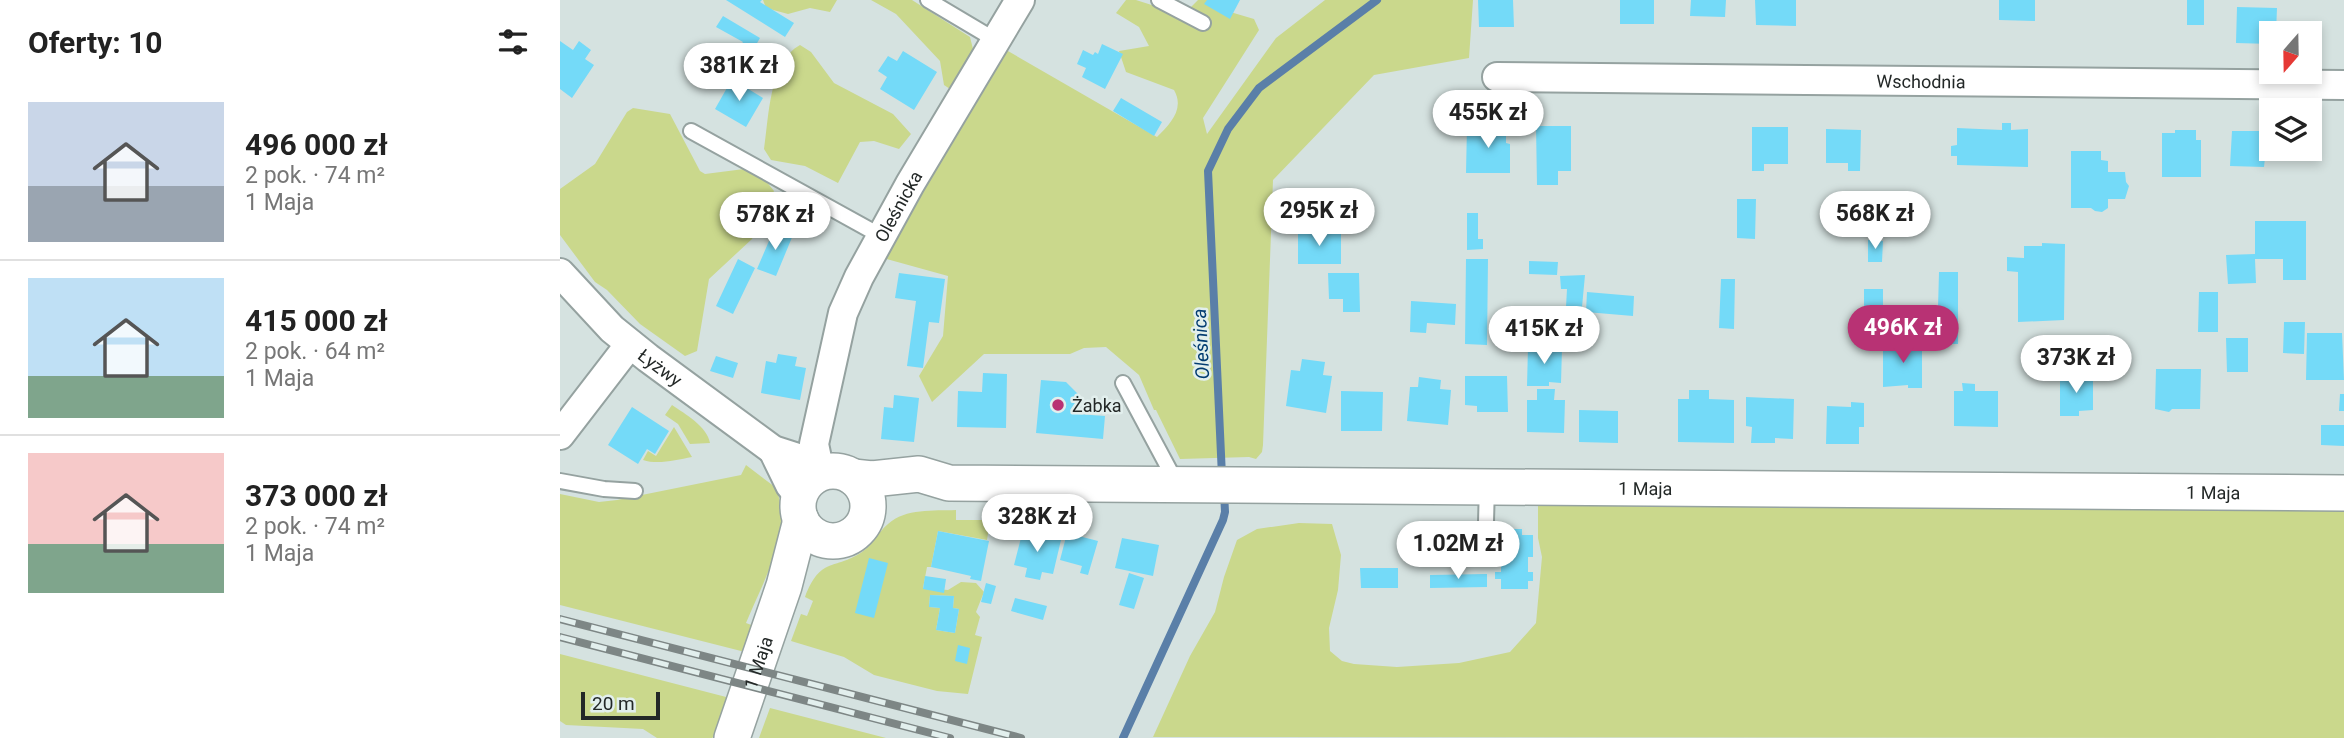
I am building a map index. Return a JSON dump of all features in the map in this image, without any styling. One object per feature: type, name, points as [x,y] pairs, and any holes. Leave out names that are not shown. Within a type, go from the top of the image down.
[{"type":"street","name":"Oleśnicka","points":[[820,501],[814,444],[843,313],[881,236],[1020,0]]},
{"type":"street","name":"Wschodnia","points":[[1497,77],[2344,85]]},
{"type":"street","name":"Łyżwy","points":[[560,273],[594,311],[630,344],[773,450],[790,485],[820,501]]},
{"type":"street","points":[[560,435],[630,344]]},
{"type":"street","name":"1 Maja","points":[[732,738],[784,586],[820,501],[872,479],[919,474],[949,483],[2344,492]]},
{"type":"street","name":"1 Maja","points":[[868,510],[949,483]]},
{"type":"street","points":[[865,491],[868,510],[866,519],[854,534],[836,541],[820,501],[865,491]]},
{"type":"lane","points":[[928,0],[997,41]]},
{"type":"lane","points":[[1159,0],[1203,23]]},
{"type":"lane","points":[[691,131],[881,236]]},
{"type":"lane","points":[[1123,383],[1187,483]]},
{"type":"lane","points":[[560,481],[604,489],[635,491]]},
{"type":"lane","points":[[1486,522],[1487,485]]},
{"type":"green space","points":[[763,0],[837,0],[830,12],[810,8],[788,14],[766,8]]},
{"type":"green space","points":[[871,0],[912,0],[970,37],[973,49],[950,89],[944,85],[940,61],[896,14]]},
{"type":"green space","points":[[1126,0],[1136,0],[1183,15],[1198,0],[1208,0],[1210,6],[1254,19],[1259,30],[1203,118],[1207,134],[1276,38],[1325,0],[1473,0],[1469,58],[1374,75],[1273,180],[1263,445],[1262,452],[1256,459],[1180,459],[1139,375],[1106,347],[1084,348],[1070,354],[984,354],[932,402],[919,376],[943,336],[948,276],[883,258],[1001,47],[1157,137],[1162,132],[1177,110],[1177,97],[1174,90],[1126,72],[1119,51],[1149,46],[1139,27],[1116,13]]},
{"type":"green space","points":[[800,45],[811,52],[834,83],[893,114],[911,134],[899,149],[874,141],[860,142],[838,183],[805,166],[771,160],[764,149],[772,91],[782,64]]},
{"type":"green space","points":[[633,108],[670,114],[700,171],[705,174],[752,168],[758,171],[774,191],[752,239],[709,279],[697,351],[685,356],[640,324],[607,290],[595,282],[560,235],[560,189],[595,164],[627,112]]},
{"type":"green space","points":[[672,405],[705,431],[710,443],[690,444],[678,424],[665,415]]},
{"type":"green space","points":[[674,427],[692,457],[661,462],[643,460],[648,451],[656,456]]},
{"type":"green space","points":[[746,465],[775,487],[781,520],[774,556],[746,623],[754,626],[745,652],[560,605],[560,494],[599,502],[617,500],[741,475]]},
{"type":"green space","points":[[1538,504],[2344,511],[2344,738],[1153,737],[1190,656],[1215,612],[1237,540],[1257,529],[1299,523],[1332,524],[1341,555],[1338,590],[1329,628],[1330,651],[1342,661],[1354,664],[1397,667],[1459,663],[1510,652],[1536,623],[1542,557],[1538,538]]},
{"type":"green space","points":[[956,510],[956,520],[990,520],[987,540],[938,531],[931,567],[927,567],[923,588],[948,590],[961,582],[976,583],[984,592],[976,612],[980,617],[975,635],[982,637],[968,694],[937,691],[874,675],[844,657],[791,641],[801,614],[807,616],[813,601],[805,597],[822,570],[862,552],[884,527],[903,515]],"holes":[[[930,595],[954,596],[953,608],[959,609],[955,633],[936,630],[940,608],[929,607]]]},
{"type":"green space","points":[[560,654],[730,698],[717,734],[712,738],[657,738],[643,729],[566,725],[560,721]]},
{"type":"green space","points":[[770,708],[886,738],[759,738]]},
{"type":"building","points":[[726,0],[762,0],[760,2],[794,23],[785,37]]},
{"type":"building","points":[[1207,0],[1240,0],[1230,19],[1204,4]]},
{"type":"building","points":[[1478,0],[1513,0],[1514,27],[1479,27]]},
{"type":"building","points":[[1620,0],[1654,0],[1654,24],[1620,24]]},
{"type":"building","points":[[1691,0],[1726,0],[1725,17],[1690,16]]},
{"type":"building","points":[[1755,0],[1796,0],[1796,26],[1756,25]]},
{"type":"building","points":[[1999,0],[2035,0],[2035,21],[1999,20]]},
{"type":"building","points":[[2187,0],[2204,0],[2204,25],[2187,25]]},
{"type":"building","points":[[2237,7],[2277,8],[2276,21],[2259,21],[2259,44],[2236,43]]},
{"type":"building","points":[[723,16],[760,38],[749,57],[738,50],[743,42],[716,27]]},
{"type":"building","points":[[560,41],[573,50],[579,41],[591,50],[585,59],[594,65],[572,98],[560,89]]},
{"type":"building","points":[[1102,44],[1123,54],[1105,89],[1082,77],[1086,68],[1077,64],[1083,50],[1093,55],[1095,52],[1098,54]]},
{"type":"building","points":[[903,51],[937,72],[914,110],[880,89],[887,77],[878,71],[888,56],[897,61]]},
{"type":"building","points":[[732,79],[763,98],[746,127],[715,109]]},
{"type":"building","points":[[1121,98],[1162,122],[1154,136],[1113,111]]},
{"type":"building","points":[[2002,123],[2011,123],[2011,130],[2028,129],[2028,167],[1957,165],[1957,156],[1951,156],[1951,146],[1957,145],[1957,128],[2002,130]]},
{"type":"building","points":[[1467,126],[1506,126],[1506,143],[1510,144],[1510,173],[1466,173]]},
{"type":"building","points":[[1536,126],[1571,126],[1571,171],[1558,171],[1558,185],[1537,185]]},
{"type":"building","points":[[1752,127],[1788,127],[1788,164],[1764,164],[1764,171],[1752,171]]},
{"type":"building","points":[[1826,129],[1861,130],[1860,171],[1848,171],[1848,163],[1826,163]]},
{"type":"building","points":[[2175,130],[2196,130],[2196,140],[2201,140],[2201,177],[2162,177],[2162,133],[2175,133]]},
{"type":"building","points":[[2232,131],[2259,131],[2259,161],[2265,161],[2264,167],[2230,166]]},
{"type":"building","points":[[2071,151],[2101,151],[2101,160],[2108,161],[2108,172],[2125,172],[2129,186],[2125,199],[2108,199],[2108,208],[2102,212],[2091,208],[2071,208]]},
{"type":"building","points":[[1737,199],[1756,199],[1755,239],[1737,238]]},
{"type":"building","points":[[783,203],[804,213],[797,228],[775,218]]},
{"type":"building","points":[[1467,213],[1478,213],[1478,239],[1483,239],[1483,249],[1467,250]]},
{"type":"building","points":[[2255,221],[2306,221],[2306,280],[2283,280],[2283,259],[2255,259],[2256,283],[2228,284],[2226,255],[2255,254]]},
{"type":"building","points":[[775,227],[793,235],[776,276],[757,269]]},
{"type":"building","points":[[1298,233],[1341,233],[1341,264],[1298,264]]},
{"type":"building","points":[[1868,240],[1883,241],[1882,262],[1868,262]]},
{"type":"building","points":[[2042,243],[2065,244],[2064,320],[2018,322],[2018,272],[2007,271],[2007,257],[2024,258],[2024,246],[2042,246]]},
{"type":"building","points":[[738,259],[755,268],[733,314],[716,306]]},
{"type":"building","points":[[1466,259],[1488,259],[1487,345],[1465,344]]},
{"type":"building","points":[[1529,261],[1558,262],[1557,275],[1529,274]]},
{"type":"building","points":[[1939,272],[1958,272],[1958,344],[1937,344]]},
{"type":"building","points":[[899,273],[945,279],[939,323],[929,322],[923,368],[907,366],[916,301],[895,298]]},
{"type":"building","points":[[1328,273],[1359,273],[1360,312],[1343,312],[1343,299],[1329,299]]},
{"type":"building","points":[[1585,275],[1582,307],[1566,307],[1567,289],[1561,289],[1560,276]]},
{"type":"building","points":[[1721,279],[1735,279],[1734,329],[1719,328]]},
{"type":"building","points":[[1864,289],[1883,289],[1883,320],[1864,319]]},
{"type":"building","points":[[1587,292],[1634,296],[1633,316],[1586,312]]},
{"type":"building","points":[[2199,292],[2218,292],[2218,332],[2198,332]]},
{"type":"building","points":[[1411,301],[1456,304],[1455,325],[1427,323],[1426,333],[1410,332]]},
{"type":"building","points":[[2284,322],[2305,322],[2304,354],[2283,353]]},
{"type":"building","points":[[2307,333],[2342,333],[2344,380],[2306,380]]},
{"type":"building","points":[[2226,338],[2248,338],[2248,372],[2227,372]]},
{"type":"building","points":[[1900,342],[1922,342],[1922,388],[1908,388],[1908,385],[1883,387],[1883,347],[1900,347]]},
{"type":"building","points":[[1528,347],[1562,348],[1561,383],[1527,386]]},
{"type":"building","points":[[778,354],[797,357],[795,366],[806,368],[800,400],[761,393],[766,361],[776,363]]},
{"type":"building","points":[[716,356],[738,363],[733,378],[710,371]]},
{"type":"building","points":[[1302,359],[1325,362],[1323,375],[1332,376],[1326,413],[1286,406],[1291,370],[1300,371]]},
{"type":"building","points":[[2156,369],[2201,369],[2200,409],[2172,409],[2169,412],[2155,409]]},
{"type":"building","points":[[983,373],[1007,374],[1006,428],[957,427],[958,391],[982,392]]},
{"type":"building","points":[[2060,375],[2093,376],[2093,410],[2079,411],[2079,416],[2060,416]]},
{"type":"building","points":[[1465,376],[1507,376],[1508,412],[1477,412],[1477,406],[1465,405]]},
{"type":"building","points":[[1419,377],[1441,380],[1440,389],[1451,390],[1448,425],[1407,421],[1410,387],[1418,387]]},
{"type":"building","name":"Żabka","points":[[1041,380],[1066,382],[1079,395],[1077,414],[1105,416],[1103,439],[1036,433]]},
{"type":"building","points":[[1962,383],[1975,384],[1975,391],[1998,391],[1998,427],[1954,426],[1954,391],[1963,391]]},
{"type":"building","points":[[1537,389],[1555,389],[1554,400],[1565,400],[1564,433],[1527,432],[1527,400],[1537,400]]},
{"type":"building","points":[[1689,390],[1709,390],[1709,399],[1734,400],[1734,443],[1678,442],[1678,399],[1689,399]]},
{"type":"building","points":[[1341,391],[1383,392],[1382,431],[1341,431]]},
{"type":"building","points":[[2340,394],[2344,394],[2344,411],[2339,411]]},
{"type":"building","points":[[894,395],[919,398],[914,442],[881,439],[884,407],[893,408]]},
{"type":"building","points":[[1746,397],[1794,399],[1793,439],[1775,438],[1775,443],[1751,443],[1752,427],[1746,426]]},
{"type":"building","points":[[1851,402],[1864,403],[1864,427],[1859,427],[1859,444],[1826,444],[1827,406],[1851,407]]},
{"type":"building","points":[[632,407],[669,431],[655,454],[647,449],[638,464],[608,445]]},
{"type":"building","points":[[1579,410],[1618,411],[1618,443],[1579,442]]},
{"type":"building","points":[[2321,425],[2344,425],[2344,446],[2321,445]]},
{"type":"building","points":[[1508,529],[1522,529],[1522,535],[1533,535],[1533,557],[1528,557],[1528,572],[1533,572],[1533,581],[1528,581],[1528,589],[1501,589],[1501,579],[1495,579],[1495,572],[1501,572],[1501,556],[1497,556],[1497,535],[1509,535]]},
{"type":"building","points":[[1023,530],[1061,540],[1053,574],[1042,572],[1040,580],[1025,577],[1027,568],[1014,565]]},
{"type":"building","points":[[938,531],[989,541],[981,581],[970,579],[971,576],[931,567]]},
{"type":"building","points":[[1067,533],[1098,541],[1088,575],[1080,573],[1082,566],[1060,560]]},
{"type":"building","points":[[1122,538],[1159,545],[1153,576],[1115,568]]},
{"type":"building","points":[[869,558],[888,563],[874,618],[855,613]]},
{"type":"building","points":[[1360,568],[1398,568],[1398,588],[1361,588]]},
{"type":"building","points":[[1129,573],[1144,578],[1134,609],[1119,605]]},
{"type":"building","points":[[1487,574],[1487,587],[1430,588],[1430,575]]},
{"type":"building","points":[[925,576],[946,579],[944,593],[923,589]]},
{"type":"building","points":[[986,583],[996,586],[991,604],[981,602]]},
{"type":"building","points":[[930,595],[954,596],[953,608],[959,609],[955,633],[936,630],[940,608],[929,607]]},
{"type":"building","points":[[1015,598],[1047,606],[1043,620],[1011,611]]},
{"type":"building","points":[[958,645],[970,648],[967,664],[955,661]]},
{"type":"waterway","name":"Oleśnica","points":[[1222,476],[1208,171],[1228,129],[1259,88],[1377,0]]},
{"type":"waterway","name":"Oleśnica","points":[[1123,738],[1223,520],[1224,492]]},
{"type":"railway","points":[[560,619],[1021,738]]},
{"type":"railway","points":[[560,637],[950,738]]},
{"type":"place","name":"Żabka","points":[[1058,405]]}]
